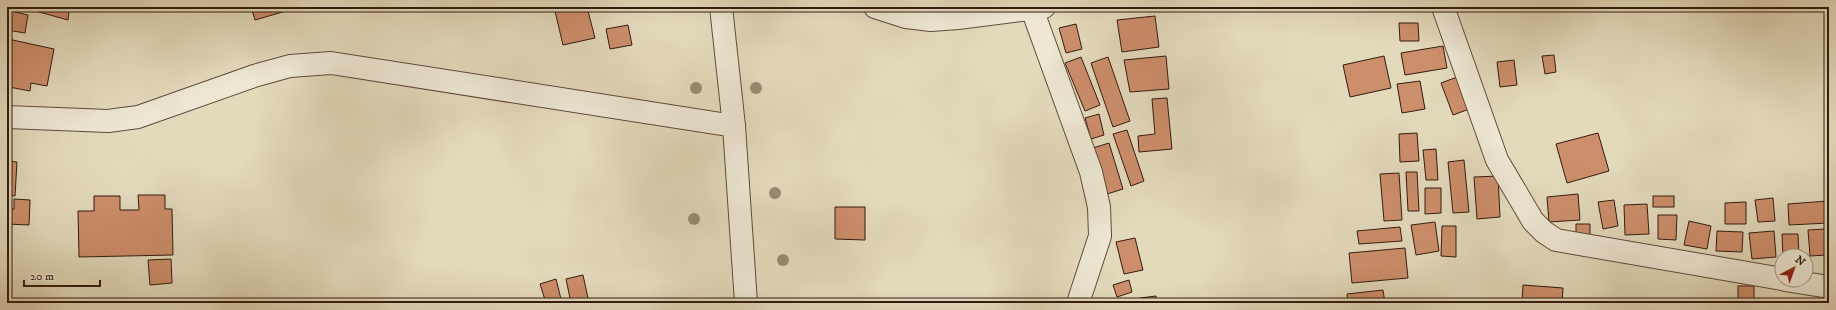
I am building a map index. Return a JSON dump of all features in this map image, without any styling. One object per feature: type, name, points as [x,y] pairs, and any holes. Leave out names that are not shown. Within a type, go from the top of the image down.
[{"type":"street","points":[[721,7],[734,126],[746,303]]},
{"type":"street","points":[[874,7],[906,17],[931,20],[1038,8],[1092,172],[1100,207],[1100,236],[1078,303]]},
{"type":"street","points":[[1443,7],[1497,160],[1533,221],[1544,232],[1556,240],[1774,278]]},
{"type":"street","points":[[7,117],[108,121],[138,117],[254,76],[290,66],[331,63],[734,126]]},
{"type":"street","points":[[1814,285],[1829,287]]},
{"type":"building","points":[[21,7],[51,7],[69,12],[68,20]]},
{"type":"building","points":[[251,7],[300,7],[255,20]]},
{"type":"building","points":[[554,7],[587,7],[595,38],[563,45]]},
{"type":"building","points":[[7,10],[28,15],[25,33],[7,30]]},
{"type":"building","points":[[1155,16],[1159,47],[1122,52],[1117,20]]},
{"type":"building","points":[[1399,23],[1418,23],[1419,41],[1400,41]]},
{"type":"building","points":[[1076,24],[1082,49],[1066,53],[1059,28]]},
{"type":"building","points":[[628,25],[632,45],[610,49],[606,29]]},
{"type":"building","points":[[8,39],[54,49],[47,86],[31,83],[30,91],[9,87],[11,72],[7,71]]},
{"type":"building","points":[[1443,46],[1447,68],[1405,75],[1401,53]]},
{"type":"building","points":[[1554,55],[1556,72],[1545,74],[1542,56]]},
{"type":"building","points":[[1166,56],[1169,89],[1130,92],[1124,60]]},
{"type":"building","points":[[1384,56],[1391,88],[1350,97],[1343,65]]},
{"type":"building","points":[[1081,57],[1100,105],[1085,111],[1065,63]]},
{"type":"building","points":[[1108,57],[1130,121],[1113,127],[1091,63]]},
{"type":"building","points":[[1514,60],[1517,85],[1500,87],[1497,62]]},
{"type":"building","points":[[1460,76],[1472,108],[1453,115],[1441,83]]},
{"type":"building","points":[[1420,81],[1425,109],[1402,113],[1397,84]]},
{"type":"building","points":[[1167,98],[1172,149],[1139,152],[1138,136],[1155,134],[1152,99]]},
{"type":"building","points":[[1099,114],[1104,135],[1091,139],[1085,118]]},
{"type":"building","points":[[1127,130],[1144,181],[1131,186],[1113,134]]},
{"type":"building","points":[[1417,133],[1419,161],[1400,162],[1399,134]]},
{"type":"building","points":[[1598,133],[1609,171],[1567,183],[1556,144]]},
{"type":"building","points":[[1109,143],[1123,189],[1107,194],[1093,148]]},
{"type":"building","points":[[1436,149],[1438,180],[1426,180],[1423,150]]},
{"type":"building","points":[[1464,160],[1469,212],[1453,213],[1448,162]]},
{"type":"building","points":[[7,161],[17,162],[15,196],[7,195]]},
{"type":"building","points":[[1406,172],[1417,172],[1419,211],[1408,211]]},
{"type":"building","points":[[1399,173],[1402,220],[1384,221],[1380,174]]},
{"type":"building","points":[[1498,176],[1500,217],[1477,219],[1474,177]]},
{"type":"building","points":[[1425,188],[1441,188],[1441,213],[1425,214]]},
{"type":"building","points":[[1578,194],[1580,220],[1549,222],[1547,197]]},
{"type":"building","points":[[138,195],[165,195],[165,209],[172,209],[173,255],[79,257],[78,211],[94,211],[94,196],[120,196],[120,210],[139,210]]},
{"type":"building","points":[[1653,196],[1674,196],[1674,207],[1653,207]]},
{"type":"building","points":[[1773,198],[1775,221],[1758,222],[1755,200]]},
{"type":"building","points":[[14,199],[30,200],[29,225],[7,224],[7,209],[14,209]]},
{"type":"building","points":[[1614,200],[1618,226],[1603,229],[1598,202]]},
{"type":"building","points":[[1828,201],[1829,223],[1789,225],[1788,204]]},
{"type":"building","points":[[1746,202],[1746,224],[1725,224],[1725,203]]},
{"type":"building","points":[[1647,204],[1649,234],[1625,235],[1624,205]]},
{"type":"building","points":[[835,207],[865,207],[865,240],[835,239]]},
{"type":"building","points":[[1658,215],[1677,215],[1676,240],[1658,239]]},
{"type":"building","points":[[1689,221],[1711,226],[1707,249],[1684,245]]},
{"type":"building","points":[[1435,222],[1439,251],[1416,255],[1411,225]]},
{"type":"building","points":[[1576,224],[1590,224],[1590,238],[1576,237]]},
{"type":"building","points":[[1442,226],[1456,226],[1456,257],[1441,256]]},
{"type":"building","points":[[1400,227],[1402,241],[1359,244],[1357,231]]},
{"type":"building","points":[[1825,229],[1827,255],[1814,256],[1814,248],[1809,248],[1808,230]]},
{"type":"building","points":[[1717,231],[1743,232],[1742,252],[1716,251]]},
{"type":"building","points":[[1774,231],[1775,248],[1774,248],[1774,257],[1752,259],[1749,233]]},
{"type":"building","points":[[1782,234],[1798,234],[1799,248],[1783,248]]},
{"type":"building","points":[[1135,238],[1143,270],[1124,274],[1116,242]]},
{"type":"building","points":[[1405,248],[1408,278],[1352,283],[1349,253]]},
{"type":"building","points":[[171,259],[172,283],[150,285],[148,260]]},
{"type":"building","points":[[583,275],[589,303],[571,303],[566,279]]},
{"type":"building","points":[[556,279],[562,303],[546,303],[540,284]]},
{"type":"building","points":[[1129,280],[1132,292],[1117,297],[1113,285]]},
{"type":"building","points":[[1523,285],[1563,288],[1562,303],[1522,303]]},
{"type":"building","points":[[1738,286],[1754,286],[1754,303],[1738,303]]},
{"type":"building","points":[[1383,290],[1385,303],[1348,303],[1347,294]]},
{"type":"building","points":[[1156,296],[1157,303],[1141,303],[1140,298]]}]
